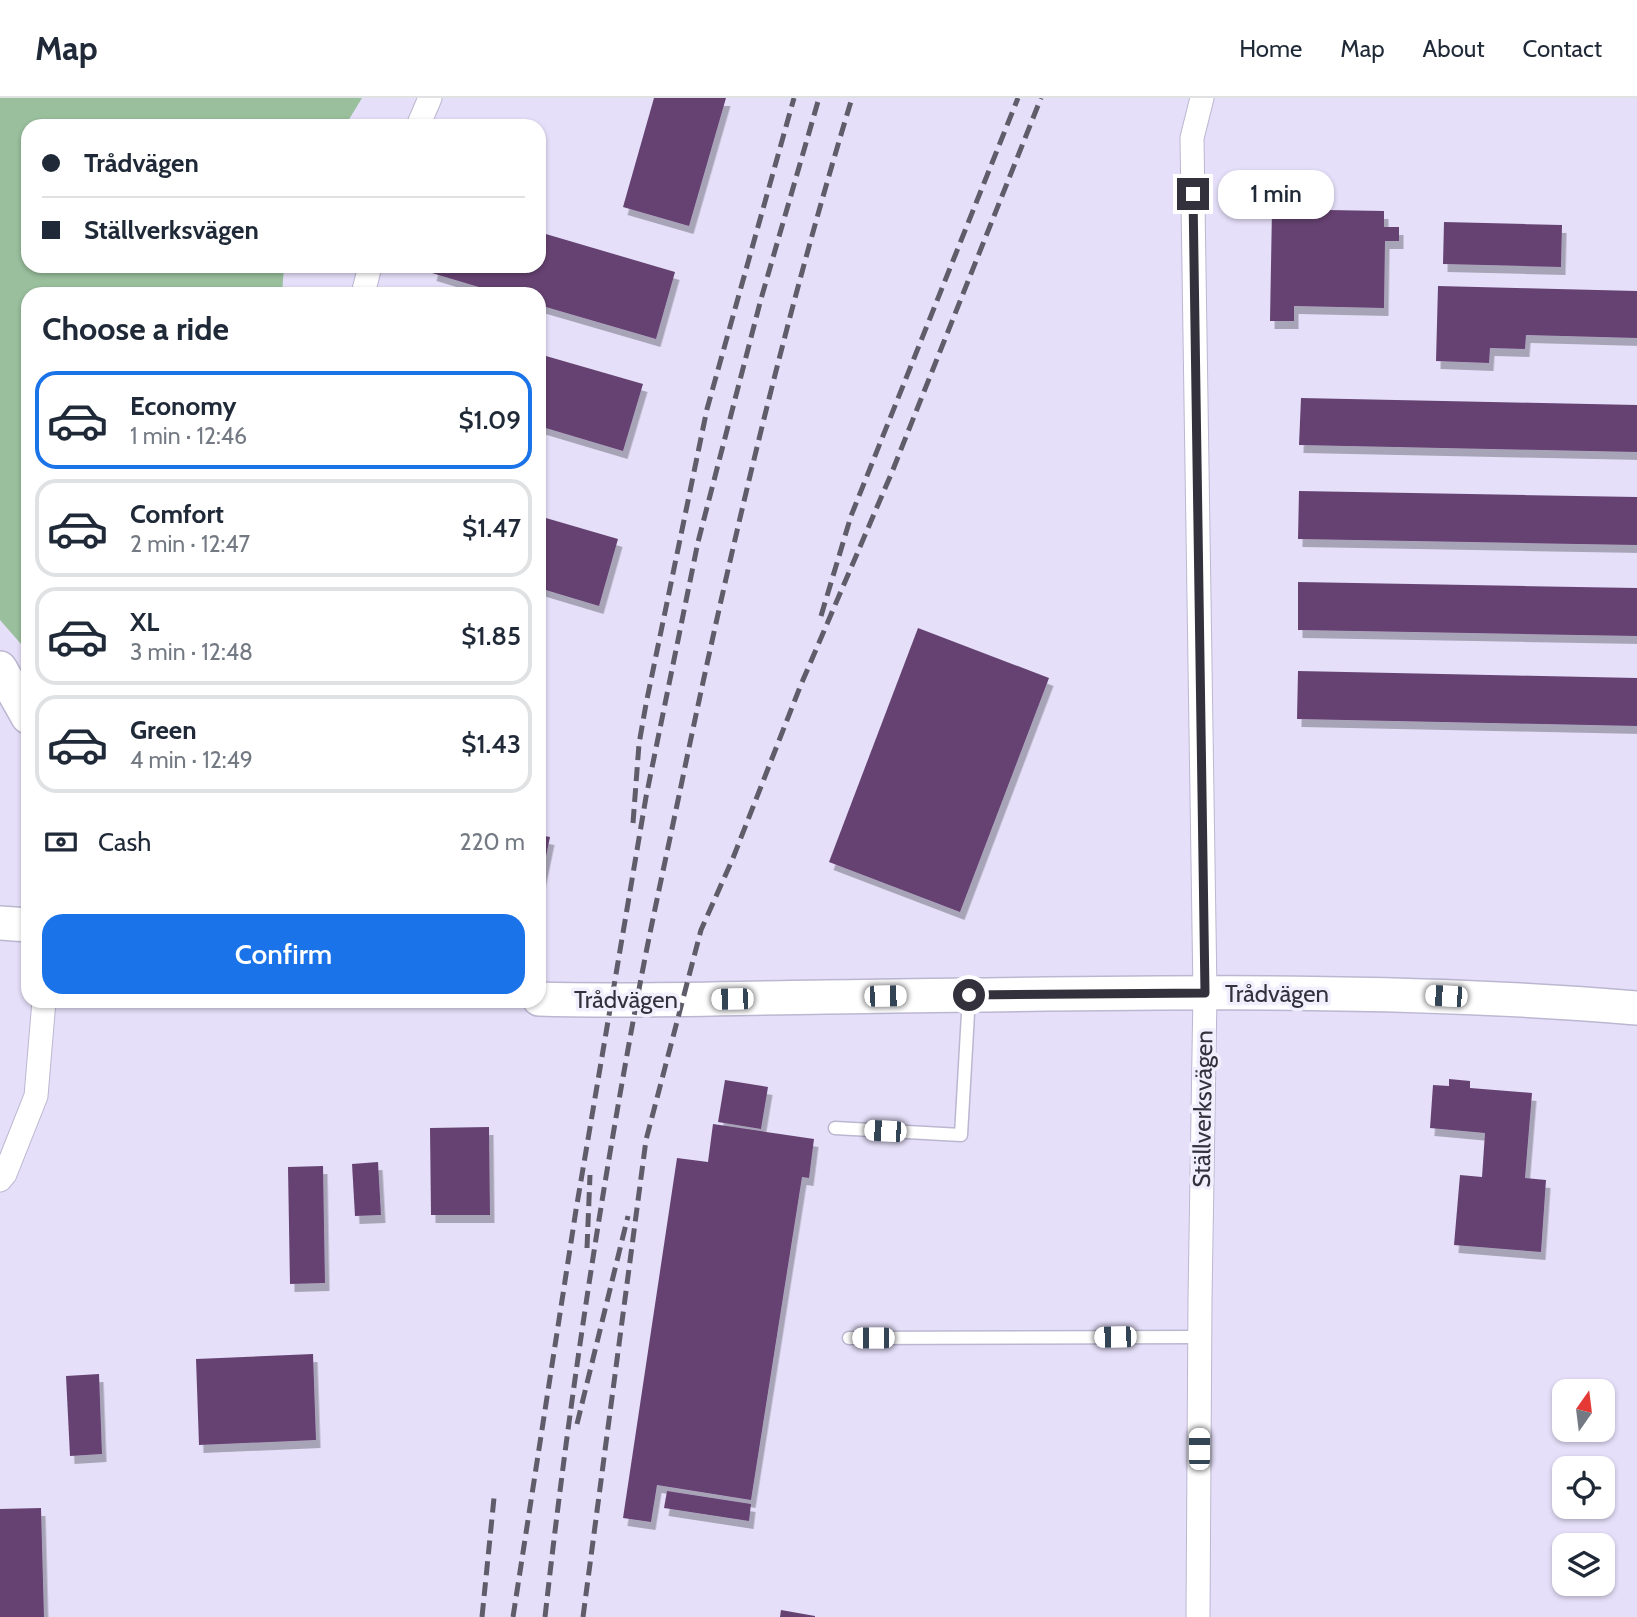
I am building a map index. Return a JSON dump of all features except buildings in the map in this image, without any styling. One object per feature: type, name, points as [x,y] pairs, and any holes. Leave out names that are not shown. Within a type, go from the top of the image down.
[{"type":"street","points":[[421,119],[430,98]]},
{"type":"street","name":"Ställverksvägen","points":[[1198,1617],[1199,1337],[1205,993],[1192,138],[1202,98]]},
{"type":"street","points":[[0,668],[21,705]]},
{"type":"street","points":[[0,923],[21,924]]},
{"type":"street","name":"Trådvägen","points":[[546,999],[611,1001],[969,995],[1391,994],[1556,1001],[1637,1008]]},
{"type":"street","points":[[0,1180],[5,1174],[36,1096],[43,1008]]},
{"type":"lane","points":[[835,1128],[961,1135],[969,995]]},
{"type":"lane","points":[[849,1338],[1199,1337]]},
{"type":"green space","points":[[0,98],[362,98],[349,119],[21,119],[21,273],[284,273],[282,287],[21,287],[21,644],[0,620]]},
{"type":"railway","points":[[633,823],[639,744],[646,704],[707,409],[794,98]]},
{"type":"railway","points":[[513,1617],[576,1210],[646,797],[698,542],[761,299],[819,98]]},
{"type":"railway","points":[[545,1617],[585,1308],[647,947],[699,699],[759,440],[803,269],[852,98]]},
{"type":"railway","points":[[821,616],[851,516],[1018,98]]},
{"type":"railway","points":[[583,1617],[646,1140],[701,930],[733,858],[800,687],[892,472],[1041,98]]},
{"type":"railway","points":[[587,1248],[590,1175]]},
{"type":"railway","points":[[577,1424],[628,1216]]},
{"type":"railway","points":[[482,1617],[494,1498]]},
{"type":"route","points":[[969,995],[1205,993],[1193,194]]}]
